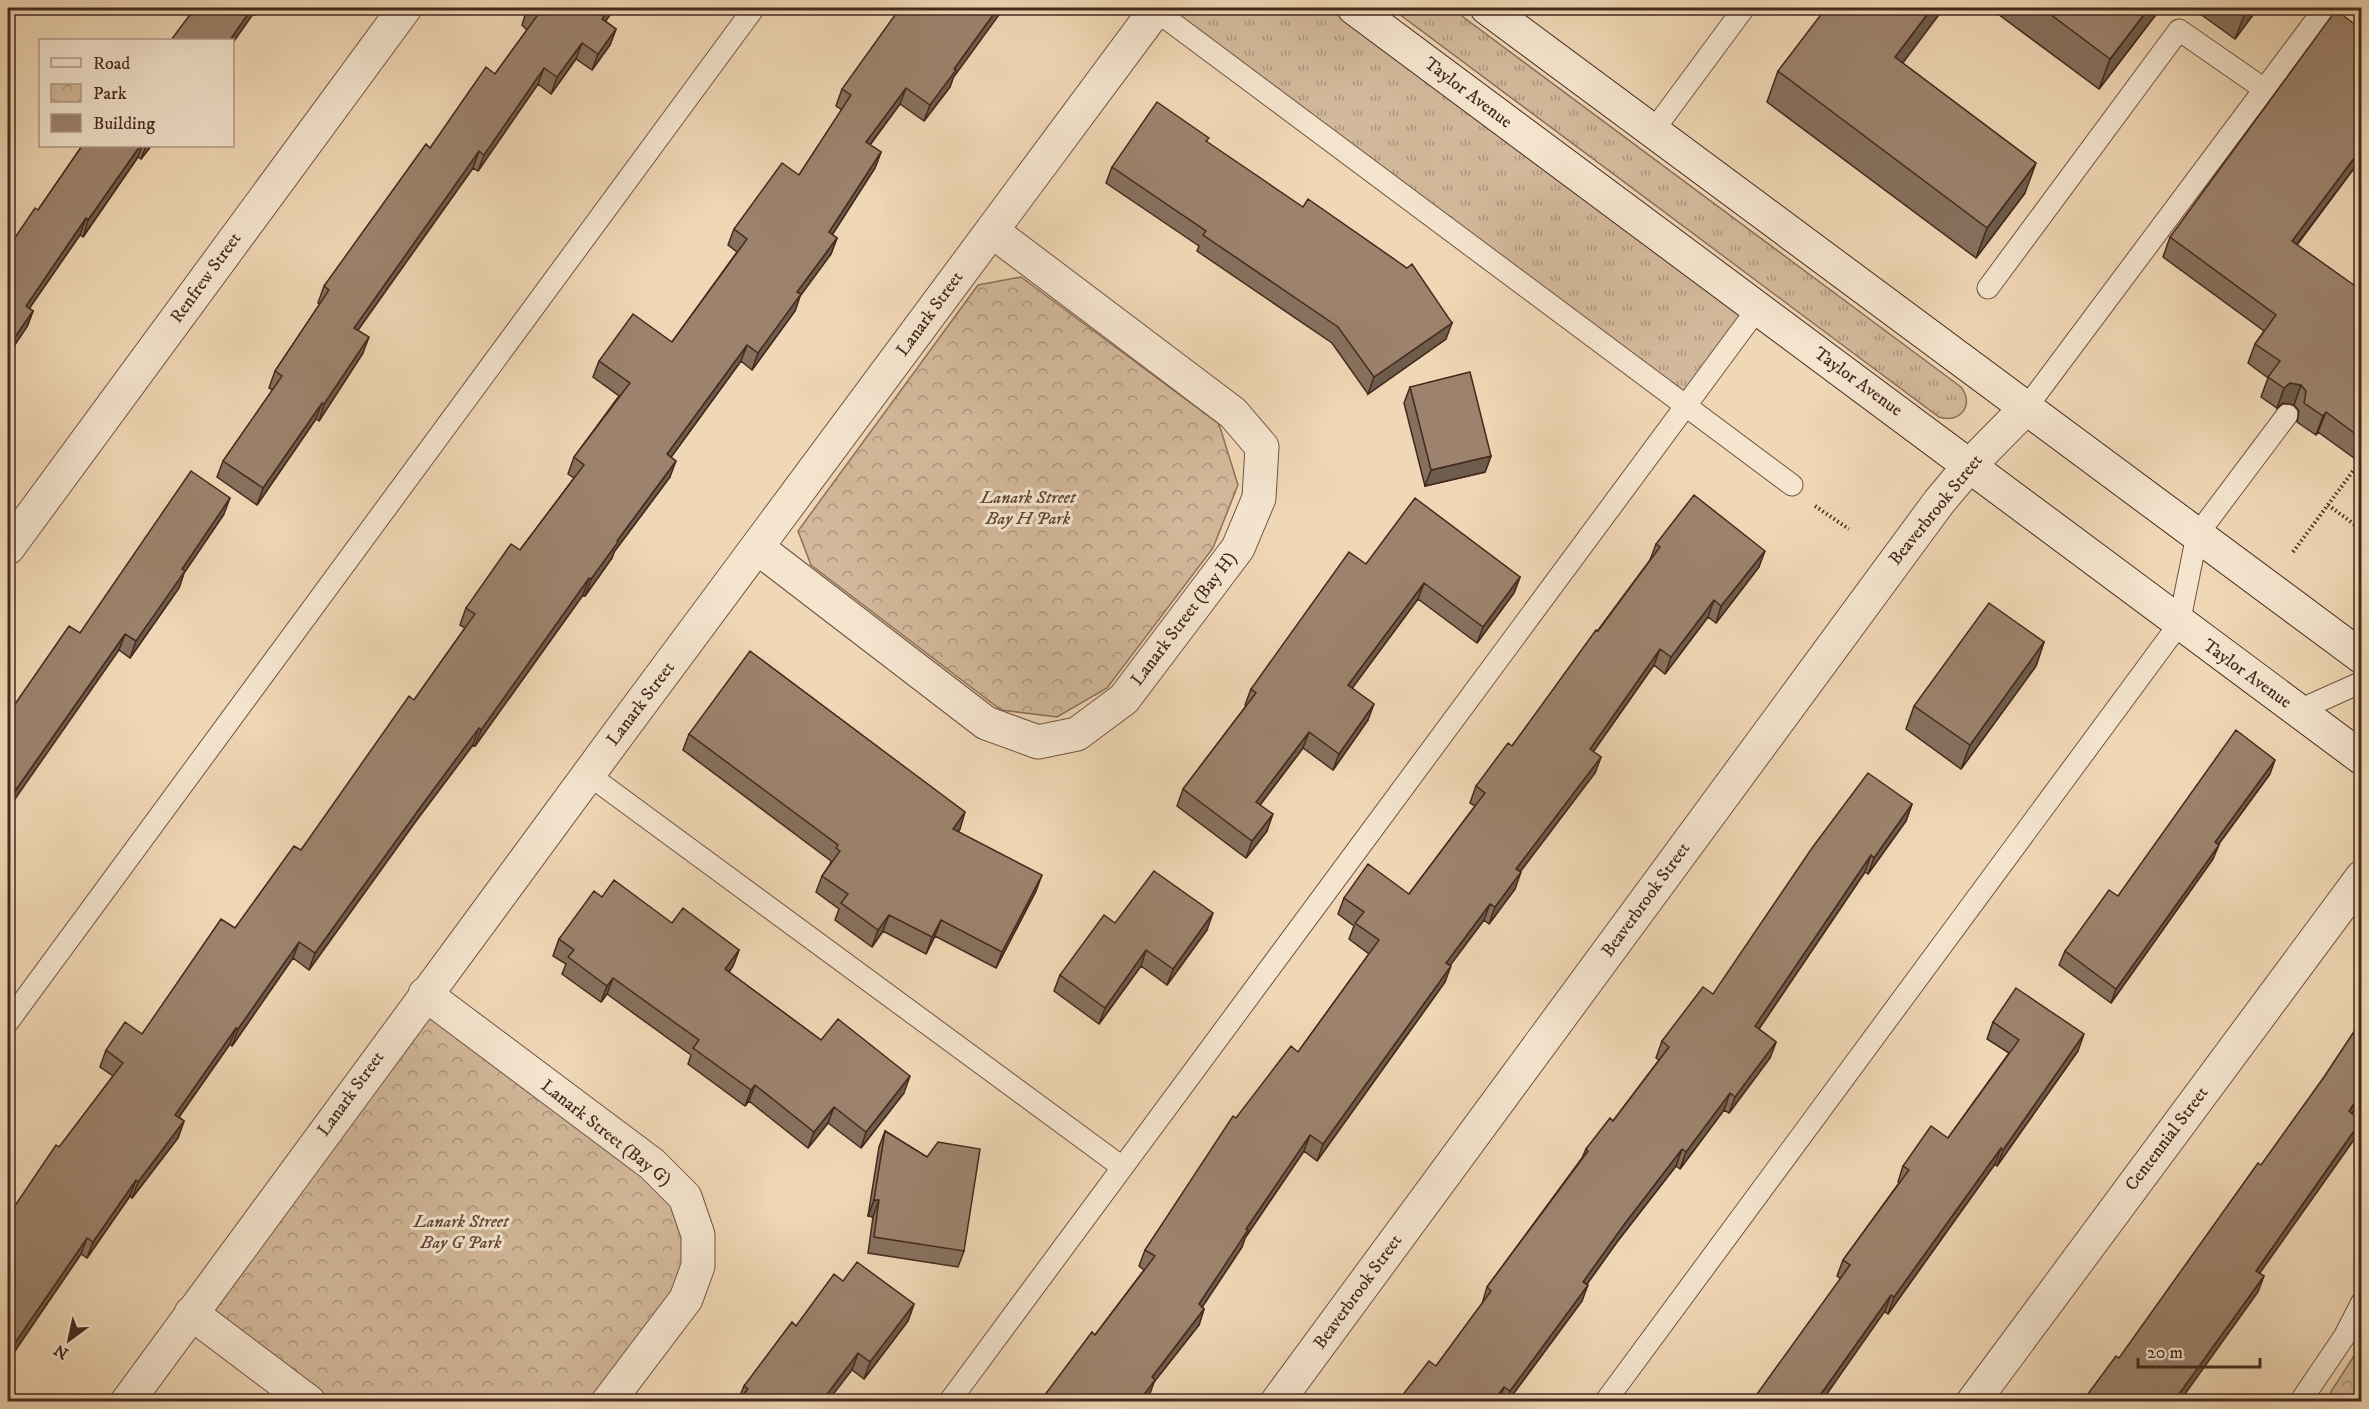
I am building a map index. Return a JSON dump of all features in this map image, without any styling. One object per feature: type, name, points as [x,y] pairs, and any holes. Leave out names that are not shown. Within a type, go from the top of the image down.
[{"type":"street","name":"Renfrew Street","points":[[8,548],[405,8]]},
{"type":"street","name":"Taylor Avenue","points":[[1354,8],[2361,758]]},
{"type":"street","points":[[1487,8],[2361,657]]},
{"type":"street","name":"Lanark Street","points":[[127,1401],[425,994],[1156,9]]},
{"type":"street","name":"Lanark Street (Bay H)","points":[[758,548],[986,723],[1038,742],[1077,734],[1124,699],[1238,548],[1259,498],[1262,447],[1233,413],[992,231]]},
{"type":"street","name":"Beaverbrook Street","points":[[1277,1401],[1938,502],[1970,465],[2026,408]]},
{"type":"street","name":"Centennial Street","points":[[1973,1401],[2361,877]]},
{"type":"street","name":"Lanark Street (Bay G)","points":[[425,994],[652,1164],[685,1197],[698,1235],[698,1266],[686,1299],[608,1401]]},
{"type":"street","points":[[191,1313],[309,1401]]},
{"type":"lane","points":[[8,1022],[754,8]]},
{"type":"lane","points":[[1653,130],[1744,8]]},
{"type":"lane","points":[[2026,408],[2325,8]]},
{"type":"lane","points":[[1156,9],[1792,485]]},
{"type":"lane","points":[[1989,288],[2180,30],[2264,89]]},
{"type":"lane","points":[[949,1401],[1758,308]]},
{"type":"lane","points":[[1605,1401],[2179,624],[2197,535],[2287,415]]},
{"type":"lane","points":[[2297,711],[2361,682]]},
{"type":"lane","points":[[589,775],[1122,1167]]},
{"type":"lane","points":[[2300,1401],[2344,1337],[2361,1302]]},
{"type":"path","points":[[2293,552],[2361,459]]},
{"type":"path","points":[[1812,504],[1849,529]]},
{"type":"path","points":[[2328,505],[2361,530]]},
{"type":"path","points":[[2352,1401],[2361,1389]]},
{"type":"green space","points":[[1157,8],[1354,8],[1758,308],[1685,405]]},
{"type":"green space","points":[[1391,8],[1451,8],[1961,387],[1966,400],[1963,411],[1953,418],[1939,417]]},
{"type":"green space","name":"Lanark Street Bay H Park","points":[[1021,277],[1219,424],[1238,485],[1213,548],[1107,688],[1057,717],[1001,710],[811,565],[798,531],[978,285]]},
{"type":"green space","name":"Lanark Street Bay G Park","points":[[425,994],[652,1164],[698,1266],[608,1401],[309,1401],[191,1313]]},
{"type":"green space","points":[[2361,1345],[2361,1401],[2325,1401]]},
{"type":"building","points":[[195,8],[252,8],[231,39],[172,39]]},
{"type":"building","points":[[610,8],[602,19],[616,29],[598,54],[582,43],[557,77],[544,68],[484,155],[479,151],[354,328],[369,337],[263,488],[223,461],[282,376],[275,371],[329,290],[324,286],[426,144],[430,148],[486,67],[495,74],[537,16],[527,9]]},
{"type":"building","points":[[900,8],[998,8],[930,105],[906,88],[866,142],[881,152],[829,232],[837,238],[797,292],[801,294],[758,353],[747,345],[667,454],[676,461],[481,730],[479,728],[315,953],[299,942],[175,1115],[184,1121],[138,1182],[136,1180],[93,1242],[87,1238],[8,1353],[8,1216],[56,1145],[59,1147],[123,1063],[106,1050],[125,1022],[142,1034],[221,919],[235,928],[294,846],[301,850],[409,696],[414,700],[475,614],[466,608],[511,544],[520,550],[584,465],[574,457],[630,383],[599,361],[633,314],[672,342],[747,239],[734,229],[782,163],[799,175],[851,95],[842,89]]},
{"type":"building","points":[[1826,8],[1932,8],[1895,57],[2036,163],[1987,228],[1778,71]]},
{"type":"building","points":[[2042,8],[2149,8],[2110,59]]},
{"type":"building","points":[[2336,10],[2361,29],[2361,149],[2292,241],[2358,288],[2356,299],[2361,305],[2361,438],[2326,412],[2323,416],[2304,403],[2306,391],[2301,385],[2290,383],[2284,388],[2268,377],[2280,361],[2255,344],[2276,315],[2170,237]]},
{"type":"building","points":[[1157,102],[1209,138],[1206,141],[1303,207],[1308,199],[1407,268],[1412,264],[1452,323],[1374,377],[1338,327],[1203,235],[1206,231],[1112,167]]},
{"type":"building","points":[[81,147],[139,147],[88,220],[86,218],[26,306],[33,311],[8,347],[8,248],[35,208],[38,210]]},
{"type":"building","points":[[1470,372],[1491,456],[1431,470],[1410,387]]},
{"type":"building","points":[[191,471],[230,498],[182,569],[185,571],[136,641],[125,634],[8,801],[8,710],[11,705],[13,707],[69,626],[80,633]]},
{"type":"building","points":[[1694,495],[1765,551],[1721,606],[1714,600],[1671,657],[1660,649],[1590,749],[1601,757],[1516,869],[1521,872],[1495,907],[1490,904],[1446,963],[1451,966],[1323,1144],[1310,1135],[1246,1229],[1248,1230],[1199,1304],[1204,1309],[1152,1377],[1155,1380],[1139,1401],[1051,1401],[1044,1396],[1092,1332],[1095,1335],[1155,1256],[1145,1250],[1233,1116],[1236,1118],[1291,1046],[1298,1052],[1379,940],[1355,923],[1364,912],[1344,898],[1368,864],[1409,894],[1485,793],[1476,786],[1508,743],[1512,746],[1596,630],[1598,631],[1660,547],[1656,544]]},
{"type":"building","points":[[1415,498],[1520,577],[1483,627],[1424,583],[1348,685],[1374,704],[1339,754],[1309,732],[1256,802],[1273,814],[1252,841],[1183,789],[1256,693],[1251,689],[1349,552],[1366,564]]},
{"type":"building","points":[[1989,603],[2044,642],[1970,745],[1914,706]]},
{"type":"building","points":[[750,651],[965,812],[953,829],[1042,875],[1002,952],[941,920],[932,937],[889,915],[878,930],[841,903],[848,894],[822,876],[840,851],[836,848],[838,845],[689,734]]},
{"type":"building","points":[[2236,730],[2275,760],[2215,842],[2219,845],[2116,989],[2065,951],[2109,890],[2118,896]]},
{"type":"building","points":[[1868,773],[1912,804],[1874,858],[1871,855],[1755,1026],[1776,1042],[1735,1097],[1730,1093],[1686,1152],[1682,1149],[1623,1226],[1583,1282],[1588,1285],[1510,1391],[1504,1387],[1493,1401],[1398,1401],[1429,1361],[1436,1366],[1491,1291],[1487,1287],[1588,1151],[1586,1149],[1610,1118],[1613,1121],[1669,1047],[1662,1041],[1703,987],[1713,994],[1812,848]]},
{"type":"building","points":[[1154,871],[1213,913],[1173,969],[1146,950],[1105,1008],[1060,975],[1104,915],[1115,923]]},
{"type":"building","points":[[614,880],[672,923],[683,908],[739,950],[725,969],[821,1040],[838,1019],[910,1076],[866,1132],[834,1107],[814,1132],[755,1085],[751,1090],[693,1048],[699,1040],[613,978],[607,986],[568,957],[574,950],[559,939],[594,891],[602,897]]},
{"type":"building","points":[[2016,988],[2084,1034],[2003,1150],[2001,1148],[1894,1297],[1891,1295],[1816,1401],[1752,1401],[1850,1265],[1843,1260],[1909,1170],[1903,1166],[1931,1126],[1948,1138],[2019,1040],[1993,1022]]},
{"type":"building","points":[[2361,1021],[2361,1093],[2349,1111],[2361,1121],[2256,1271],[2264,1276],[2174,1401],[2088,1401],[2085,1398],[2116,1356],[2119,1358],[2258,1163],[2261,1165]]},
{"type":"building","points":[[885,1131],[927,1157],[938,1142],[980,1149],[964,1251],[874,1237],[879,1200],[874,1200]]},
{"type":"building","points":[[857,1262],[914,1304],[870,1362],[858,1353],[822,1401],[738,1401],[748,1389],[744,1386],[792,1322],[796,1326],[834,1274],[843,1281]]}]
